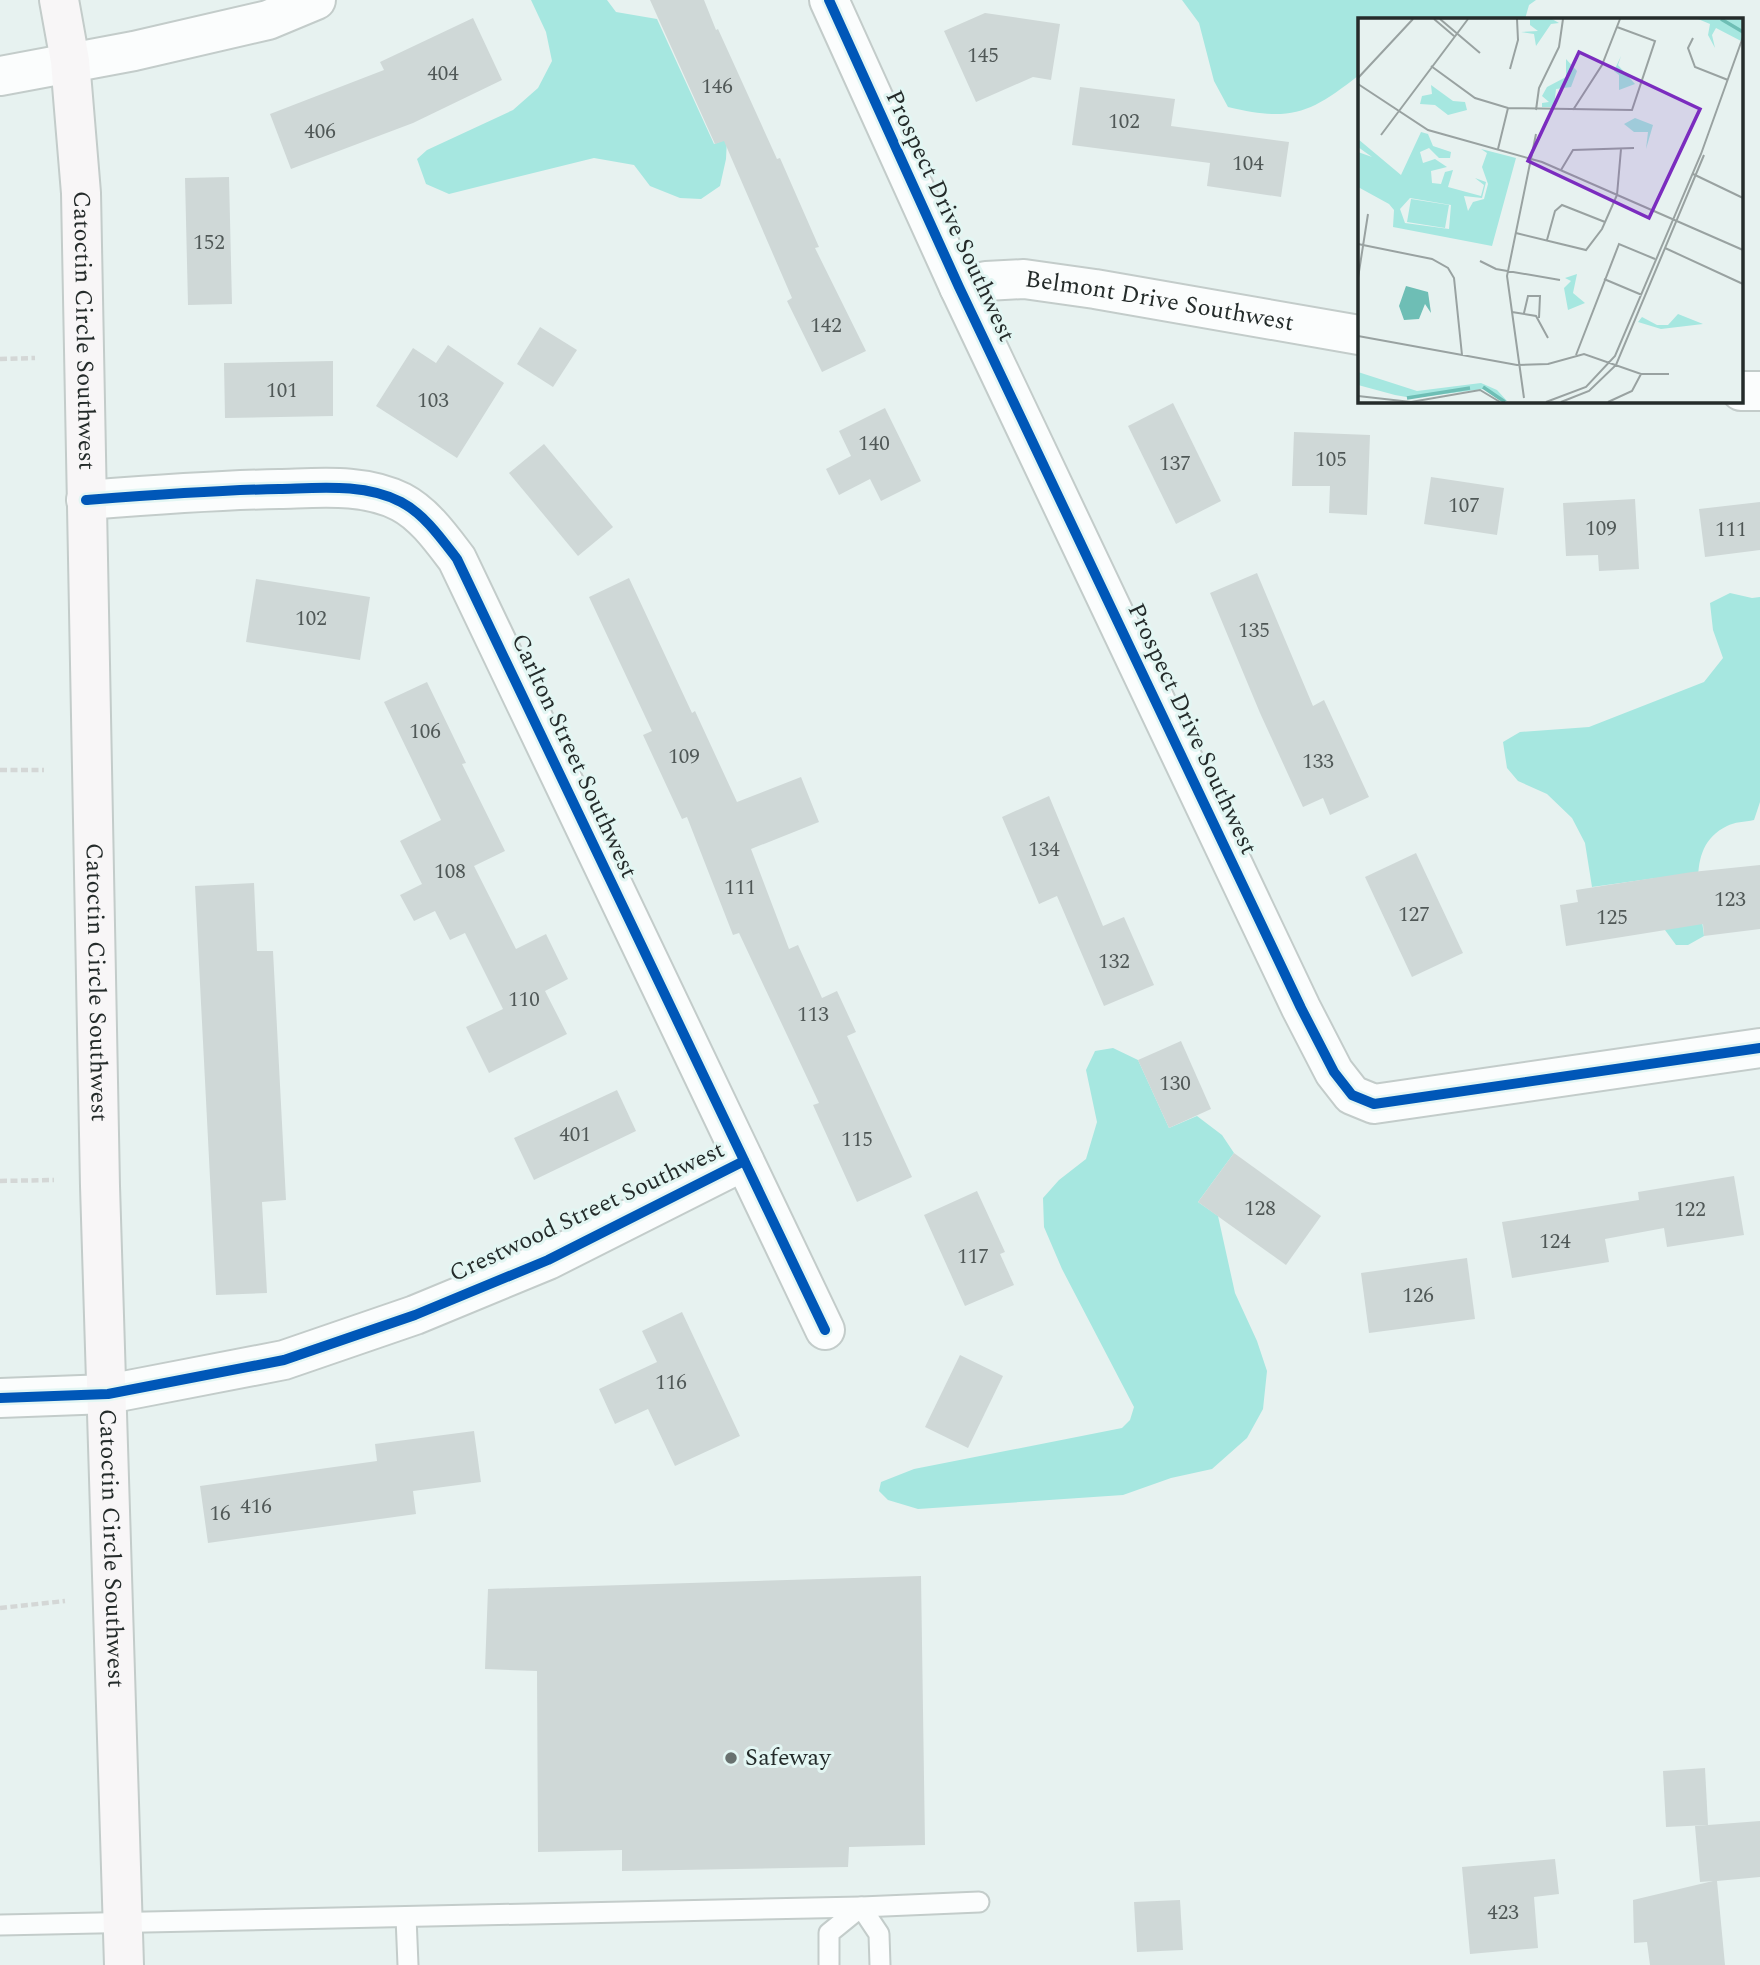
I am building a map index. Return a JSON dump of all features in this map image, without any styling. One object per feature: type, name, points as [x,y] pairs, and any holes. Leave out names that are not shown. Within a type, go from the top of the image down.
[{"type":"main road","name":"Catoctin Circle Southwest","points":[[59,0],[70,61],[81,193],[100,1186],[124,1965]]},
{"type":"street","points":[[0,76],[134,51],[268,20],[316,0]]},
{"type":"street","name":"Prospect Drive Southwest","points":[[829,0],[959,286],[1301,1008],[1334,1072],[1352,1095],[1374,1104],[1760,1048]]},
{"type":"street","name":"Belmont Drive Southwest","points":[[959,286],[1024,279],[1358,335]]},
{"type":"street","points":[[1742,391],[1760,391]]},
{"type":"street","name":"Carlton Street Southwest","points":[[86,500],[222,490],[336,487],[371,492],[401,502],[431,526],[457,559],[825,1331]]},
{"type":"street","name":"Crestwood Street Southwest","points":[[0,1398],[108,1394],[284,1360],[415,1315],[548,1259],[744,1161]]},
{"type":"lane","points":[[0,1925],[860,1907],[979,1902]]},
{"type":"lane","points":[[829,1965],[829,1933],[860,1907]]},
{"type":"lane","points":[[860,1907],[879,1934],[880,1965]]},
{"type":"lane","points":[[406,1917],[408,1965]]},
{"type":"path","points":[[0,359],[35,358]]},
{"type":"path","points":[[0,770],[44,770]]},
{"type":"path","points":[[0,1181],[54,1180]]},
{"type":"path","points":[[0,1608],[65,1601]]},
{"type":"shaded area","points":[[531,0],[607,0],[616,12],[657,19],[714,144],[727,139],[720,186],[701,199],[680,198],[650,186],[634,165],[594,158],[449,194],[426,184],[417,159],[427,150],[513,110],[538,88],[552,61],[546,32]]},
{"type":"shaded area","points":[[1182,0],[1536,0],[1529,5],[1525,18],[1358,18],[1358,76],[1327,99],[1284,114],[1249,112],[1228,107],[1214,81],[1199,23]]},
{"type":"shaded area","points":[[1730,593],[1760,597],[1760,802],[1754,820],[1727,826],[1705,846],[1698,875],[1704,936],[1688,945],[1676,945],[1665,930],[1656,878],[1592,887],[1585,843],[1572,818],[1547,794],[1518,781],[1507,768],[1503,742],[1520,732],[1589,727],[1704,682],[1723,658],[1713,630],[1710,603]]},
{"type":"shaded area","points":[[1113,1048],[1138,1060],[1169,1128],[1197,1116],[1222,1135],[1234,1153],[1198,1202],[1218,1216],[1235,1293],[1257,1341],[1267,1371],[1263,1409],[1247,1438],[1212,1469],[1171,1478],[1123,1495],[918,1509],[888,1500],[879,1491],[881,1482],[914,1469],[1122,1428],[1130,1420],[1134,1407],[1062,1269],[1044,1227],[1043,1198],[1059,1180],[1086,1159],[1097,1122],[1086,1070],[1095,1051]]},
{"type":"building","points":[[650,0],[704,0],[777,159],[780,158],[819,247],[815,248],[866,351],[822,372],[787,301],[792,298],[724,141],[715,144]]},
{"type":"building","points":[[985,13],[1060,24],[1051,80],[1033,77],[976,102],[944,31]]},
{"type":"building","points":[[473,18],[502,80],[413,123],[291,169],[270,114],[384,70],[380,62]]},
{"type":"building","points":[[1080,87],[1175,99],[1171,126],[1289,142],[1281,197],[1207,186],[1210,163],[1072,145]]},
{"type":"building","points":[[229,177],[232,304],[188,305],[185,178]]},
{"type":"building","points":[[540,327],[577,350],[553,387],[517,364]]},
{"type":"building","points":[[448,345],[504,383],[457,458],[376,406],[413,348],[436,363]]},
{"type":"building","points":[[333,361],[333,416],[225,418],[224,363]]},
{"type":"building","points":[[1173,403],[1221,501],[1176,524],[1128,426]]},
{"type":"building","points":[[885,408],[921,481],[881,501],[870,479],[839,495],[826,469],[851,456],[839,431]]},
{"type":"building","points":[[1294,432],[1370,435],[1367,515],[1329,513],[1330,486],[1292,486]]},
{"type":"building","points":[[544,444],[613,527],[578,556],[509,473]]},
{"type":"building","points":[[1431,477],[1504,488],[1497,535],[1424,524]]},
{"type":"building","points":[[1635,499],[1639,569],[1599,571],[1598,555],[1566,556],[1563,503]]},
{"type":"building","points":[[1760,502],[1760,550],[1705,557],[1699,509]]},
{"type":"building","points":[[1257,573],[1313,706],[1324,700],[1369,797],[1330,815],[1323,798],[1303,807],[1210,593]]},
{"type":"building","points":[[629,578],[737,802],[801,777],[819,822],[751,849],[789,949],[798,945],[822,998],[837,991],[856,1032],[847,1036],[912,1177],[857,1202],[813,1105],[819,1103],[739,933],[733,935],[687,817],[682,819],[643,735],[652,731],[589,597]]},
{"type":"building","points":[[256,579],[370,597],[360,660],[246,642]]},
{"type":"building","points":[[427,682],[466,763],[462,764],[505,851],[474,866],[516,949],[546,934],[568,979],[545,991],[567,1034],[489,1073],[466,1027],[503,1009],[465,933],[450,940],[435,911],[414,921],[400,895],[422,884],[400,841],[441,820],[384,702]]},
{"type":"building","points":[[1049,796],[1103,926],[1124,917],[1154,985],[1104,1006],[1057,896],[1039,904],[1002,817]]},
{"type":"building","points":[[1416,853],[1463,953],[1412,977],[1365,877]]},
{"type":"building","points":[[1760,865],[1760,929],[1704,936],[1703,924],[1566,946],[1560,905],[1578,902],[1576,890],[1692,872]]},
{"type":"building","points":[[254,883],[257,951],[273,951],[286,1200],[262,1202],[267,1293],[216,1295],[195,886]]},
{"type":"building","points":[[1181,1041],[1211,1109],[1169,1128],[1138,1060]]},
{"type":"building","points":[[617,1090],[636,1131],[534,1180],[514,1138]]},
{"type":"building","points":[[1234,1153],[1321,1216],[1286,1265],[1198,1202]]},
{"type":"building","points":[[1734,1176],[1744,1235],[1667,1247],[1664,1228],[1605,1239],[1609,1262],[1512,1278],[1502,1222],[1639,1200],[1638,1192]]},
{"type":"building","points":[[977,1191],[1005,1252],[1000,1254],[1014,1285],[965,1306],[924,1215]]},
{"type":"building","points":[[1467,1258],[1475,1319],[1369,1333],[1361,1273]]},
{"type":"building","points":[[682,1312],[740,1436],[675,1466],[648,1409],[615,1424],[599,1389],[657,1362],[642,1331]]},
{"type":"building","points":[[960,1355],[1003,1376],[968,1448],[925,1427]]},
{"type":"building","points":[[474,1431],[481,1482],[413,1491],[416,1514],[208,1543],[200,1486],[377,1461],[375,1444]]},
{"type":"building","name":"Safeway","points":[[921,1576],[925,1845],[849,1847],[848,1867],[622,1871],[622,1850],[538,1852],[537,1671],[485,1669],[488,1589]]},
{"type":"building","points":[[1705,1768],[1708,1825],[1666,1827],[1663,1771]]},
{"type":"building","points":[[1760,1821],[1760,1877],[1717,1881],[1725,1965],[1650,1965],[1647,1942],[1634,1943],[1633,1900],[1713,1881],[1700,1882],[1695,1826]]},
{"type":"building","points":[[1555,1859],[1559,1894],[1534,1897],[1538,1948],[1470,1954],[1462,1867]]},
{"type":"building","points":[[1180,1900],[1183,1950],[1137,1952],[1134,1902]]},
{"type":"cycle path","points":[[829,0],[959,287],[1301,1008],[1334,1072],[1352,1095],[1374,1104],[1760,1048]]},
{"type":"cycle path","points":[[86,500],[231,490],[357,489],[401,502],[432,527],[457,559],[825,1330]]},
{"type":"cycle path","points":[[0,1398],[108,1394],[284,1360],[415,1315],[548,1260],[744,1161]]},
{"type":"place","name":"Safeway","points":[[731,1758]]}]
